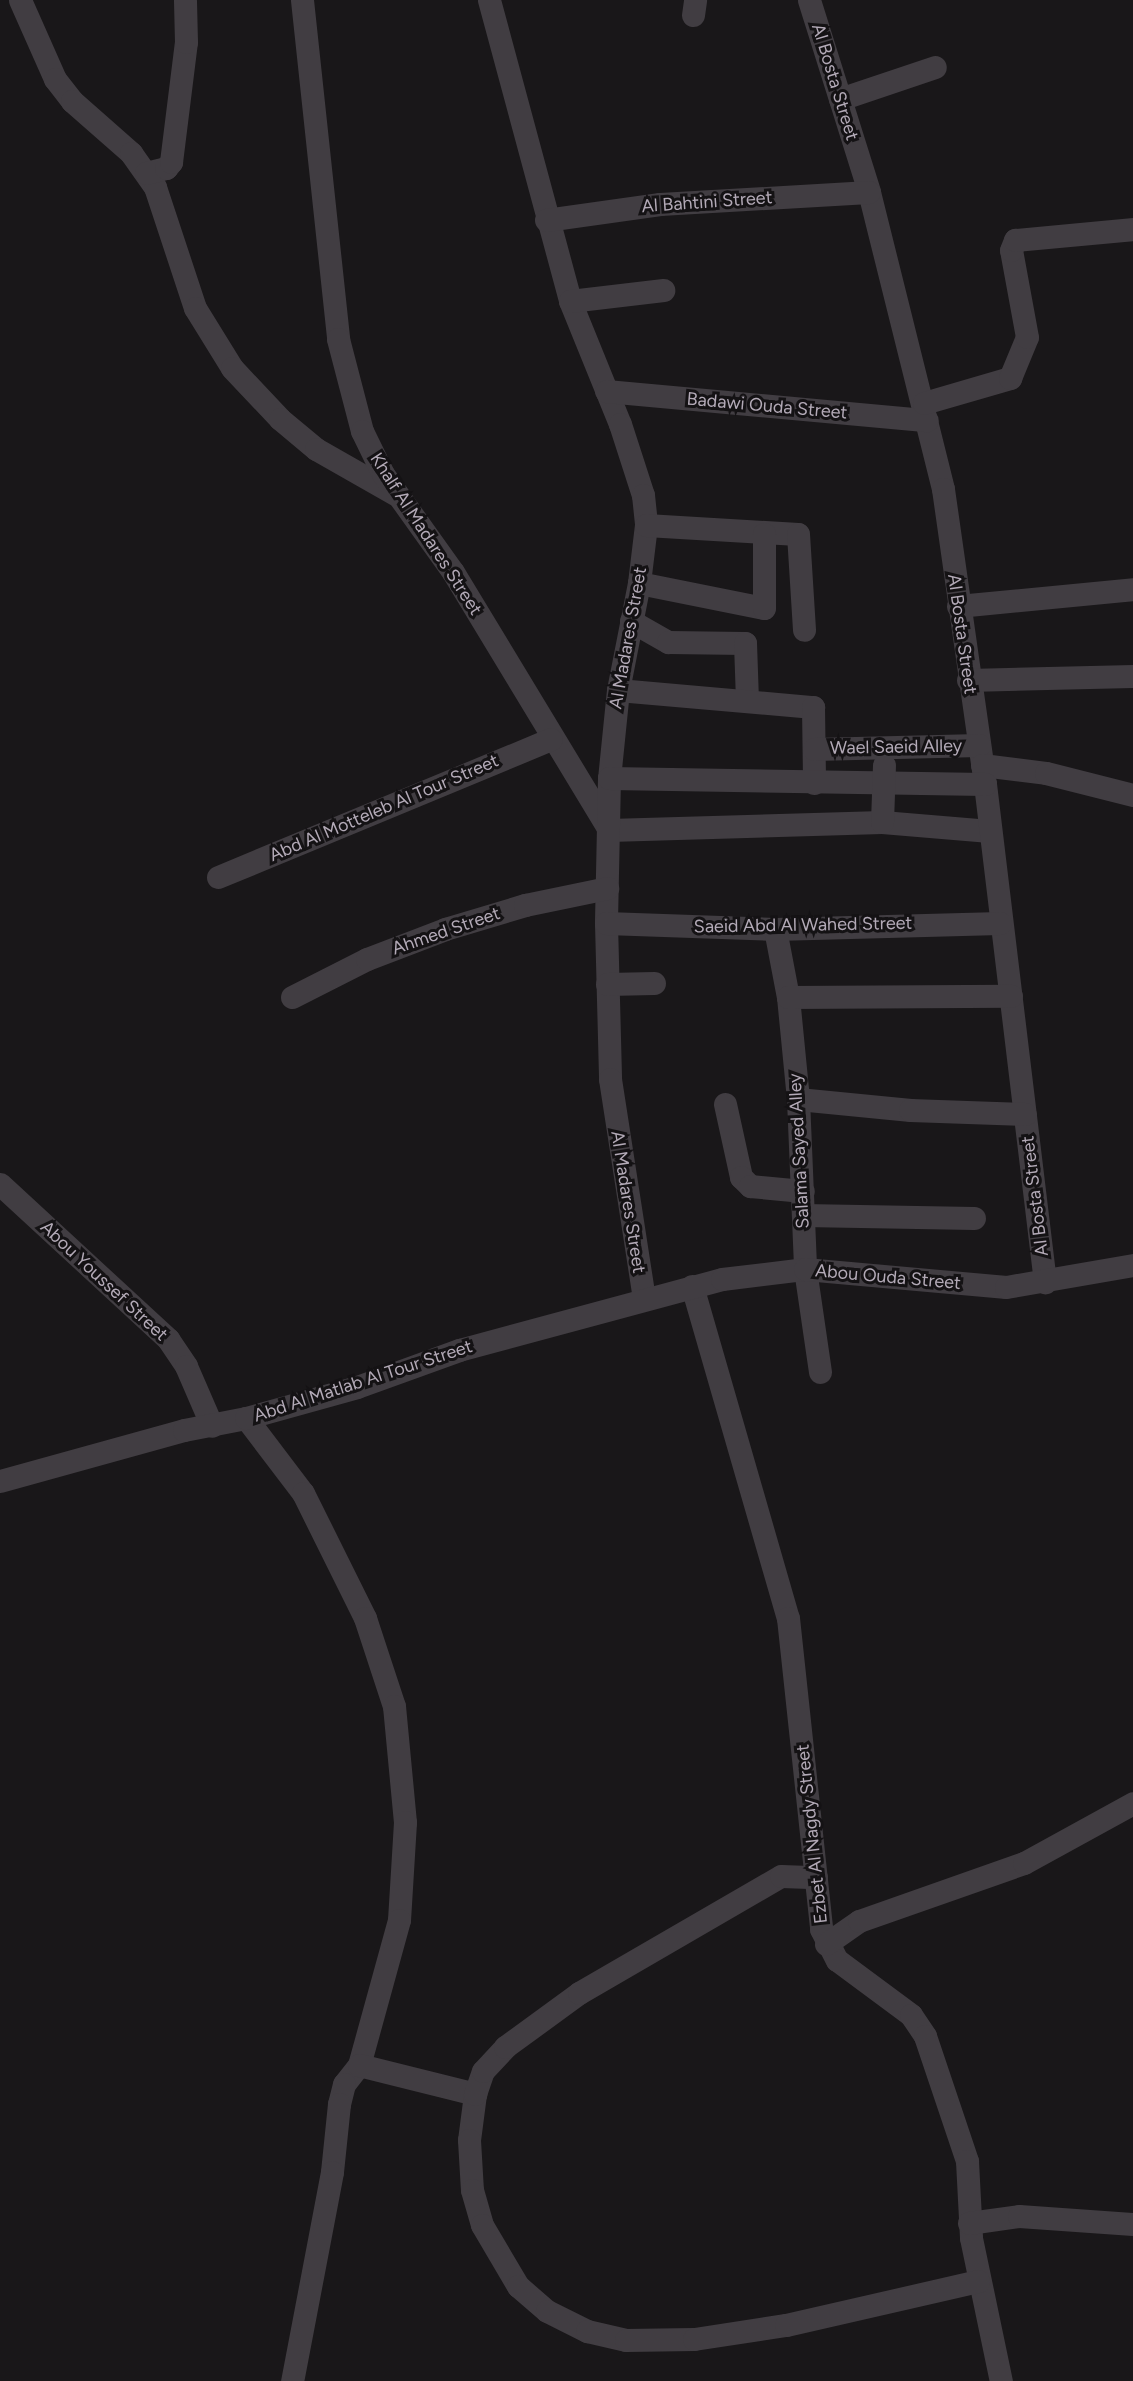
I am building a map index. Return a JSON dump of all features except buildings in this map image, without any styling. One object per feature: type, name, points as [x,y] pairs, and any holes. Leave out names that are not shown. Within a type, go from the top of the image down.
[{"type":"street","points":[[20,0],[55,79],[146,173],[162,202],[195,308],[232,368],[316,449],[396,494]]},
{"type":"street","points":[[146,173],[166,169],[171,162],[186,42],[185,0]]},
{"type":"street","name":"Khalf Al Madares Street","points":[[302,0],[345,374],[362,431],[396,494],[453,572],[608,830]]},
{"type":"street","name":"Al Madares Street","points":[[489,0],[546,220],[570,301],[634,460],[646,525],[639,583],[618,690],[609,778],[606,923],[607,984],[617,1132],[644,1298]]},
{"type":"street","name":"Al Bosta Street","points":[[809,0],[869,192],[943,489],[1012,996],[1045,1282]]},
{"type":"street","points":[[840,99],[935,66]]},
{"type":"street","name":"Al Bahtini Street","points":[[546,220],[660,204],[869,192]]},
{"type":"street","points":[[925,411],[1010,379],[1027,337],[1011,250],[1014,240],[1133,229]]},
{"type":"street","points":[[570,301],[663,290]]},
{"type":"street","name":"Badawi Ouda Street","points":[[606,391],[925,411]]},
{"type":"street","points":[[646,525],[798,534],[804,629]]},
{"type":"street","points":[[639,583],[764,608],[764,534]]},
{"type":"street","points":[[958,606],[1133,589]]},
{"type":"street","points":[[631,621],[668,642],[745,643],[747,701]]},
{"type":"street","points":[[968,680],[1133,676]]},
{"type":"street","points":[[618,690],[813,707],[814,783]]},
{"type":"street","name":"Abd Al Motteleb Al Tour Street","points":[[218,877],[551,739]]},
{"type":"street","points":[[882,822],[885,748]]},
{"type":"street","name":"Wael Saeid Alley","points":[[814,749],[885,748],[982,765]]},
{"type":"street","points":[[609,778],[814,783],[883,781],[982,765],[1046,773],[1133,795]]},
{"type":"street","points":[[608,830],[882,822],[990,831]]},
{"type":"street","name":"Ahmed Street","points":[[292,997],[367,959],[445,929],[525,905],[607,888]]},
{"type":"street","name":"Saeid Abd Al Wahed Street","points":[[606,923],[775,929],[1000,923]]},
{"type":"street","name":"Salama Sayed Alley","points":[[775,929],[788,997],[798,1099],[805,1269],[820,1372]]},
{"type":"street","points":[[607,984],[654,983]]},
{"type":"street","points":[[788,997],[1012,996]]},
{"type":"street","points":[[798,1099],[910,1110],[1025,1114]]},
{"type":"street","points":[[725,1104],[741,1177],[750,1186],[803,1191]]},
{"type":"street","name":"Abou Youssef Street","points":[[0,1184],[168,1339],[186,1366],[212,1426]]},
{"type":"street","points":[[803,1215],[974,1218]]},
{"type":"street","name":"Abou Ouda Street","points":[[644,1298],[752,1274],[805,1269],[995,1286],[1045,1282],[1133,1265]]},
{"type":"street","name":"Ezbet Al Nagdy Street","points":[[692,1286],[788,1618],[825,1944],[851,1974],[911,2015],[925,2036],[967,2161],[969,2223],[978,2281],[1001,2381]]},
{"type":"street","name":"Abd Al Matlab Al Tour Street","points":[[0,1482],[246,1419],[357,1387],[459,1350],[644,1298]]},
{"type":"street","points":[[246,1419],[303,1493],[365,1618],[394,1706],[405,1822],[404,1879],[399,1920],[359,2065],[344,2084],[339,2104],[332,2172],[292,2381]]},
{"type":"street","points":[[825,1944],[859,1921],[1024,1863],[1133,1802]]},
{"type":"street","points":[[816,1877],[781,1876],[579,1993],[505,2047],[483,2071],[475,2094],[469,2140],[472,2190],[482,2225],[518,2286],[547,2311],[587,2331],[626,2340],[694,2339],[786,2325],[978,2281]]},
{"type":"street","points":[[359,2065],[475,2094]]},
{"type":"street","points":[[969,2223],[1019,2216],[1133,2224]]}]
